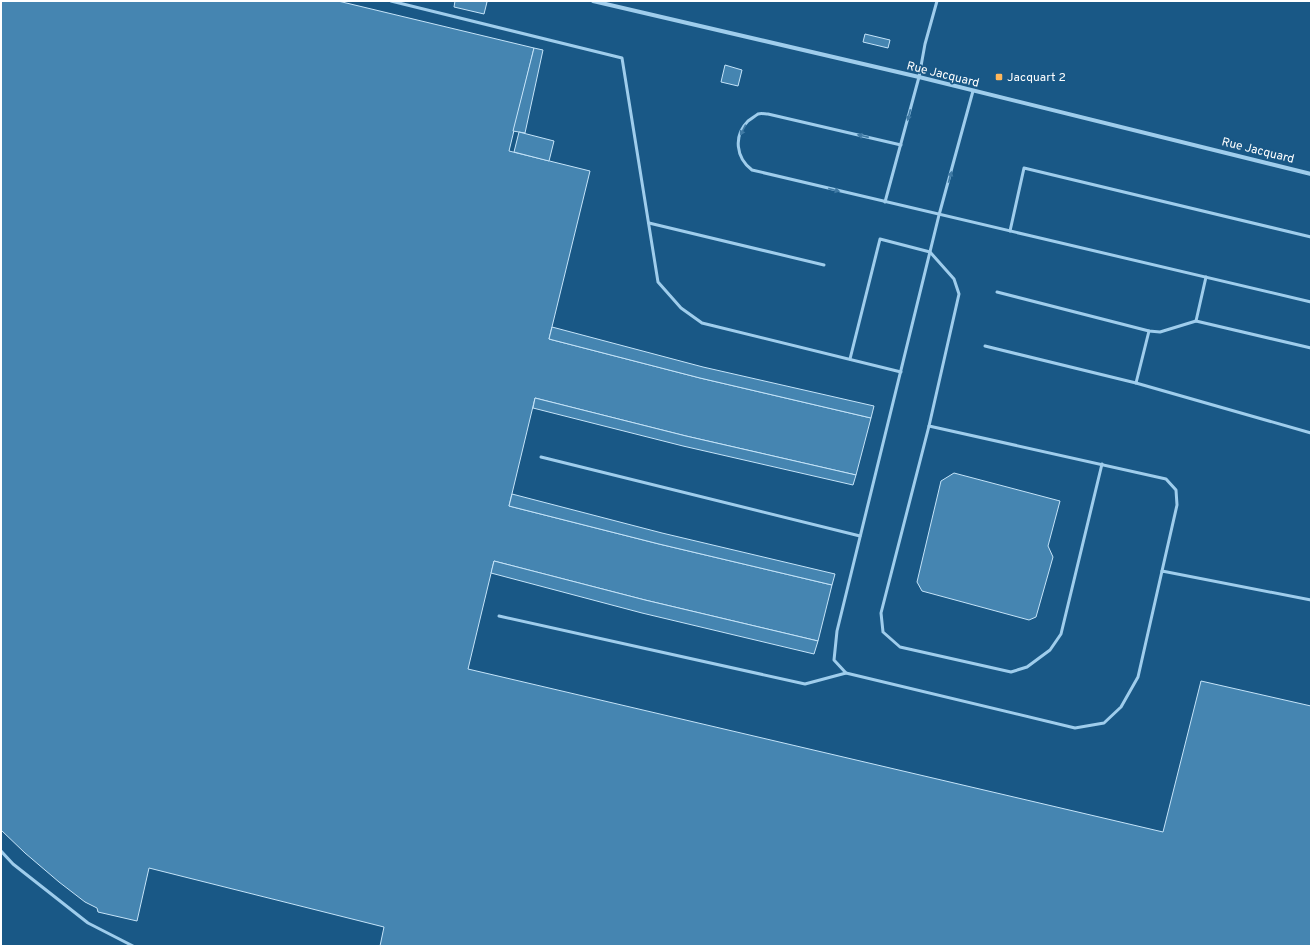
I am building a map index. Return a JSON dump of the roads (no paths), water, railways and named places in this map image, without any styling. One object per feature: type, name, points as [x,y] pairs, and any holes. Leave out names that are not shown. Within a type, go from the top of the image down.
[{"type":"street","name":"Rue Jacquard","points":[[593,1],[973,91],[1311,174]]},
{"type":"lane","points":[[391,1],[622,58],[658,282],[681,308],[702,323],[901,372]]},
{"type":"lane","points":[[885,202],[919,78],[925,44],[937,1]]},
{"type":"lane","points":[[846,673],[834,660],[837,631],[939,215],[973,91]]},
{"type":"lane","points":[[901,145],[768,114],[759,114],[752,118],[744,126],[738,140],[738,150],[742,159],[746,166],[752,170],[1311,302]]},
{"type":"lane","points":[[1010,231],[1024,168],[1311,237]]},
{"type":"lane","points":[[649,222],[824,266]]},
{"type":"lane","points":[[850,359],[880,239],[930,252],[954,279],[959,294],[930,426],[881,613],[883,632],[900,647],[1011,672],[1027,667],[1050,650],[1061,634],[1102,464]]},
{"type":"lane","points":[[1196,321],[1206,277]]},
{"type":"lane","points":[[997,292],[1149,331],[1160,332],[1196,321],[1311,348]]},
{"type":"lane","points":[[1136,383],[1149,331]]},
{"type":"lane","points":[[985,346],[1136,383],[1310,433]]},
{"type":"lane","points":[[499,616],[805,684],[846,673],[1075,728],[1104,723],[1121,707],[1138,677],[1177,505],[1176,490],[1166,479],[930,426]]},
{"type":"lane","points":[[541,458],[860,536]]},
{"type":"lane","points":[[1162,571],[1311,600]]},
{"type":"lane","points":[[1,851],[13,864],[88,923],[133,946]]},
{"type":"place","name":"Jacquart 2","points":[[999,77]]}]
